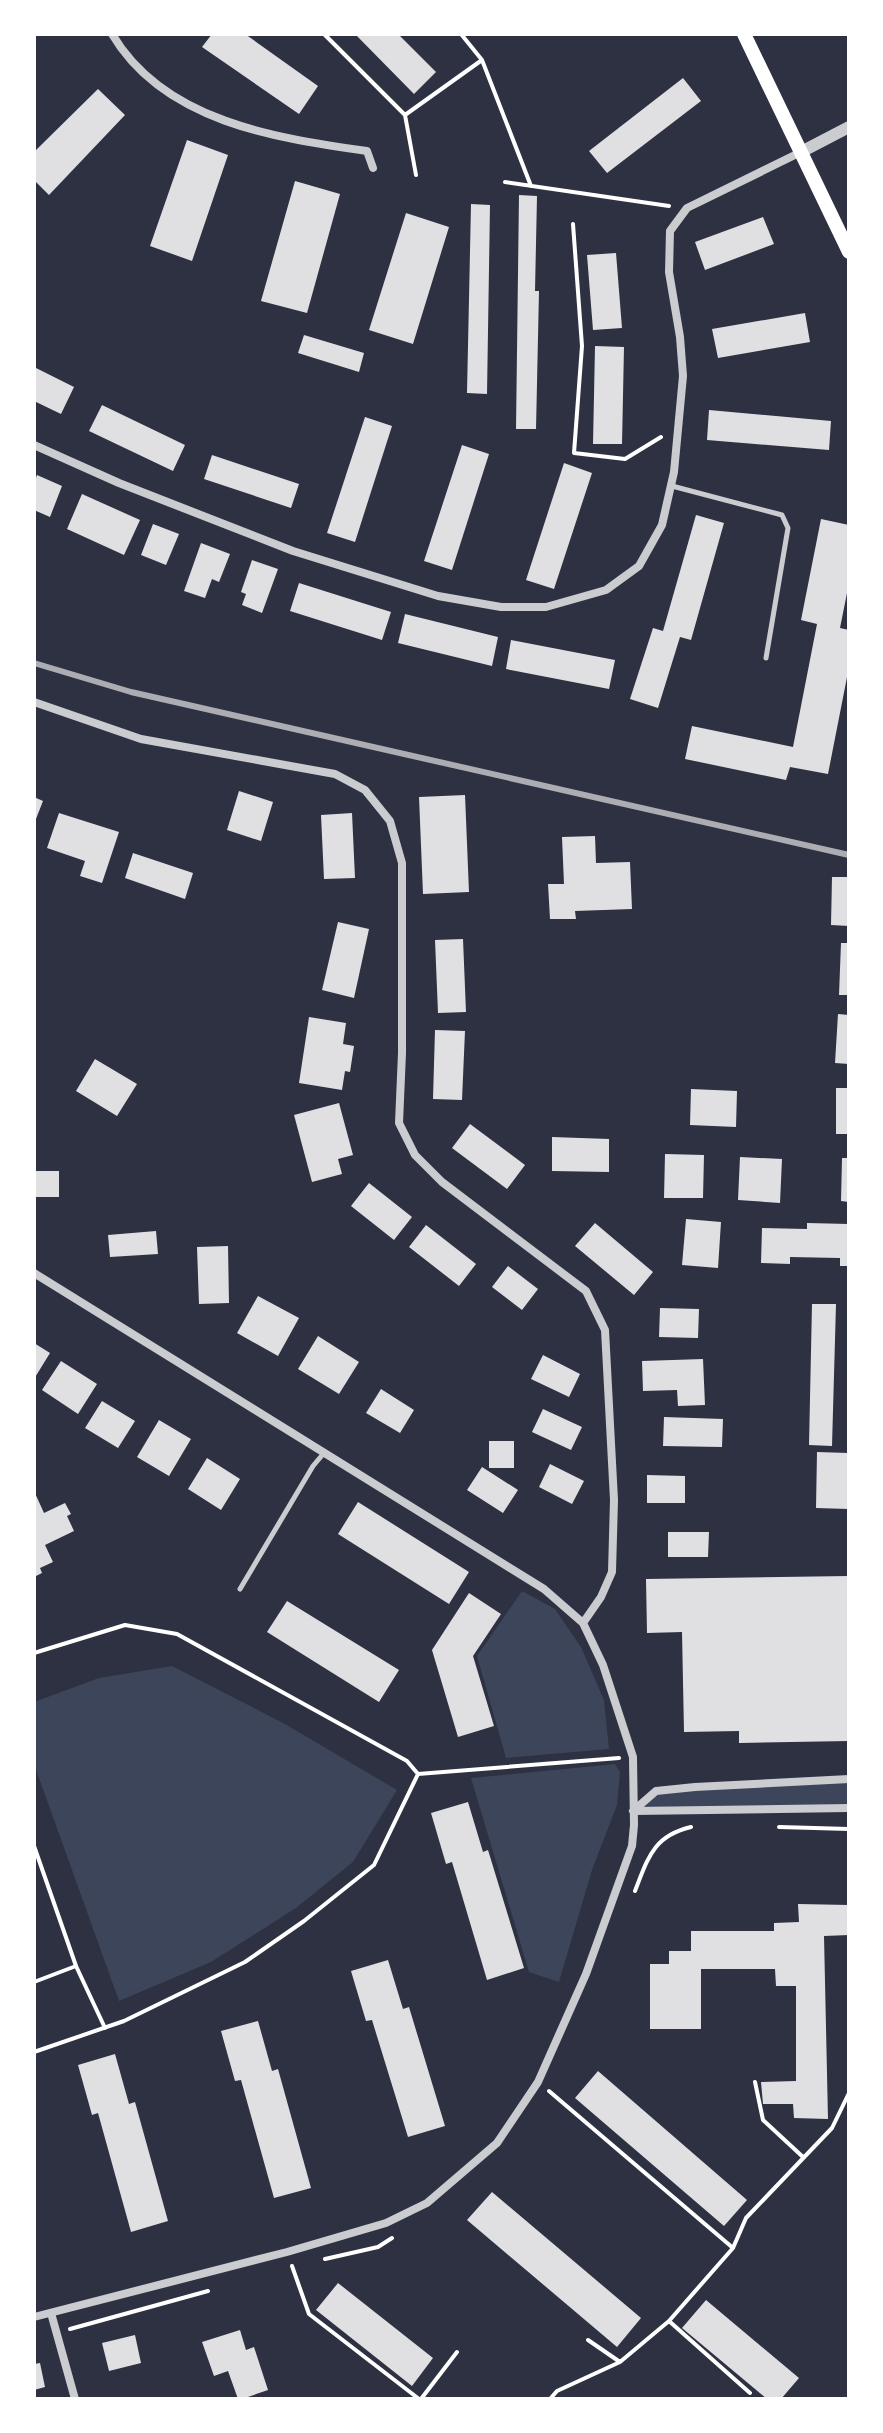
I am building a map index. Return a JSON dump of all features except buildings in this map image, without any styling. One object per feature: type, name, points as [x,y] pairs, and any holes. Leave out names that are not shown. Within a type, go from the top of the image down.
[{"type":"main road","points":[[744,34],[849,252]]},
{"type":"street","points":[[112,34],[120,48],[163,89],[193,108],[240,126],[295,141],[367,151],[373,168]]},
{"type":"street","points":[[34,445],[119,483],[293,551],[438,596],[501,607],[546,607],[606,590],[639,566],[662,525],[671,485],[680,434],[683,376],[669,272],[670,231],[687,208],[849,127]]},
{"type":"street","points":[[34,702],[141,739],[335,774],[365,790],[390,821],[402,863],[399,1123],[415,1155],[442,1182],[586,1291],[605,1330],[614,1500],[612,1572],[601,1597],[583,1623]]},
{"type":"street","points":[[34,1273],[544,1589],[583,1623],[603,1665],[633,1757],[632,1846],[591,1961],[538,2082],[497,2143],[427,2203],[386,2223],[287,2252],[34,2317]]},
{"type":"street","points":[[633,1811],[656,1791],[849,1779]]},
{"type":"street","points":[[633,1811],[849,1808]]},
{"type":"street","points":[[51,2313],[75,2399]]},
{"type":"lane","points":[[671,485],[782,515],[788,528],[788,541],[766,658]]},
{"type":"lane","points":[[240,1589],[313,1466],[324,1453]]},
{"type":"path","points":[[324,34],[405,115],[416,175]]},
{"type":"path","points":[[461,34],[482,60],[531,186]]},
{"type":"path","points":[[405,115],[482,60]]},
{"type":"path","points":[[505,182],[687,208]]},
{"type":"path","points":[[573,224],[582,346],[574,453],[625,459],[660,437],[680,434]]},
{"type":"path","points":[[34,1653],[125,1625],[177,1634],[407,1761],[418,1774]]},
{"type":"path","points":[[418,1774],[621,1758]]},
{"type":"path","points":[[34,2052],[124,2021],[245,1962],[304,1921],[374,1865],[418,1774]]},
{"type":"path","points":[[633,1895],[651,1850],[674,1831],[703,1824]]},
{"type":"path","points":[[774,1826],[849,1829]]},
{"type":"path","points":[[34,1846],[76,1966],[105,2028]]},
{"type":"path","points":[[34,1982],[76,1966]]},
{"type":"path","points":[[755,2082],[763,2120],[803,2157]]},
{"type":"path","points":[[555,2083],[550,2092],[733,2248]]},
{"type":"path","points":[[550,2399],[557,2391],[620,2362],[669,2321],[733,2248],[746,2218],[832,2128],[849,2093]]},
{"type":"path","points":[[292,2267],[309,2314],[420,2399],[457,2352]]},
{"type":"path","points":[[56,2333],[218,2288]]},
{"type":"path","points":[[669,2321],[750,2393]]},
{"type":"path","points":[[588,2340],[620,2362]]},
{"type":"shaded area","points":[[522,1591],[555,1609],[581,1647],[604,1700],[609,1749],[506,1758],[477,1656]]},
{"type":"shaded area","points":[[172,1666],[285,1724],[397,1790],[353,1862],[296,1908],[211,1962],[119,2001],[34,1764],[34,1702],[99,1678]]},
{"type":"shaded area","points":[[615,1764],[620,1772],[617,1805],[592,1870],[559,1982],[529,1972],[471,1778]]},
{"type":"shaded area","points":[[849,1779],[849,1809],[633,1811],[658,1791]]},
{"type":"railway","points":[[34,663],[131,692],[849,855]]}]
